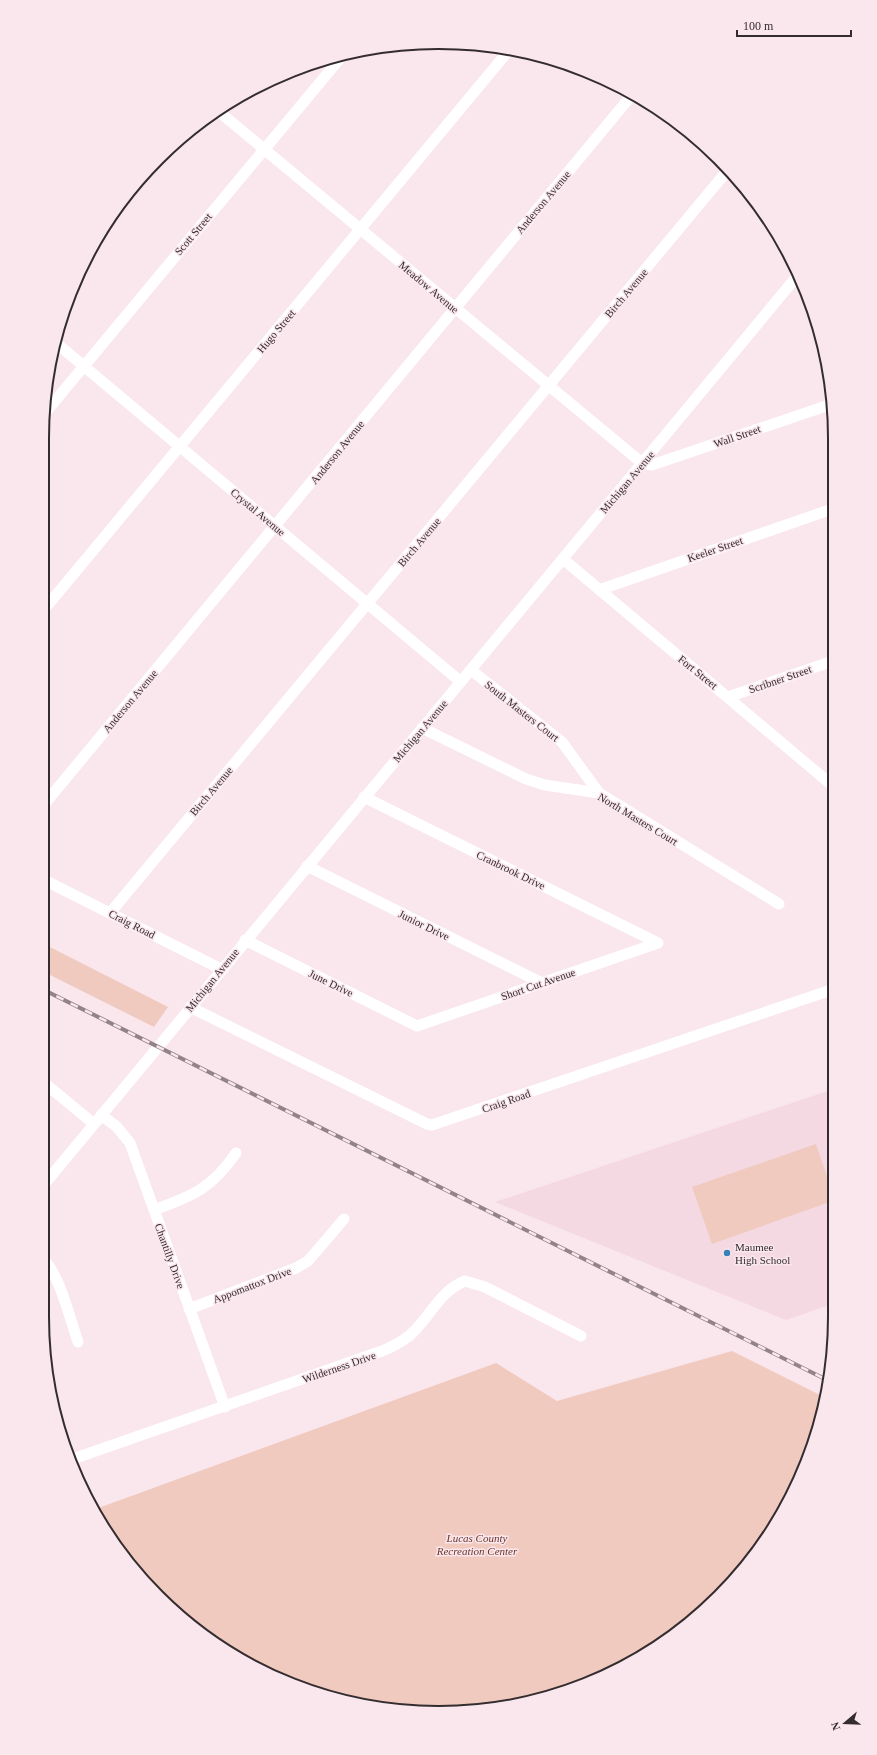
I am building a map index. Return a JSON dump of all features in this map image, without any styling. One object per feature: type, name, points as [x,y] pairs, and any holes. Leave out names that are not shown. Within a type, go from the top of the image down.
[{"type":"street","name":"Hugo Street","points":[[49,604],[505,55]]},
{"type":"street","name":"Scott Street","points":[[51,405],[337,62]]},
{"type":"street","name":"Anderson Avenue","points":[[49,799],[629,99]]},
{"type":"street","name":"Meadow Avenue","points":[[223,115],[642,463]]},
{"type":"street","name":"Birch Avenue","points":[[110,913],[724,174]]},
{"type":"street","name":"Michigan Avenue","points":[[49,1178],[245,940],[794,280]]},
{"type":"street","name":"Crystal Avenue","points":[[60,346],[461,682]]},
{"type":"street","name":"Wall Street","points":[[642,463],[652,465],[826,406]]},
{"type":"street","name":"Keeler Street","points":[[599,590],[828,510]]},
{"type":"street","name":"Fort Street","points":[[563,559],[828,782]]},
{"type":"street","name":"Scribner Street","points":[[728,697],[828,663]]},
{"type":"street","name":"South Masters Court","points":[[471,670],[562,742],[599,793]]},
{"type":"street","name":"North Masters Court","points":[[422,728],[526,779],[545,785],[599,793],[779,904]]},
{"type":"street","name":"Cranbrook Drive","points":[[364,797],[658,943]]},
{"type":"street","name":"Junior Drive","points":[[307,866],[542,983]]},
{"type":"street","name":"Craig Road","points":[[49,882],[221,969]]},
{"type":"street","name":"June Drive","points":[[245,940],[417,1026]]},
{"type":"street","name":"Short Cut Avenue","points":[[417,1026],[658,943]]},
{"type":"street","name":"Craig Road","points":[[190,1007],[427,1124],[432,1125],[828,990]]},
{"type":"street","name":"Chantilly Drive","points":[[49,1086],[98,1119],[116,1126],[130,1143],[225,1407]]},
{"type":"street","points":[[154,1210],[199,1192],[226,1168],[236,1153]]},
{"type":"street","name":"Appomattox Drive","points":[[189,1309],[296,1268],[308,1261],[344,1219]]},
{"type":"street","points":[[49,1265],[55,1275],[78,1342]]},
{"type":"street","name":"Wilderness Drive","points":[[76,1458],[382,1351],[397,1344],[410,1335],[451,1289],[465,1282],[485,1287],[581,1336]]},
{"type":"shaded area","name":"Maumee High School","points":[[828,1091],[828,1305],[786,1320],[495,1202]]},
{"type":"green space","points":[[49,947],[168,1007],[154,1027],[49,974]]},
{"type":"green space","points":[[816,1144],[828,1179],[828,1203],[712,1244],[692,1187]]},
{"type":"green space","name":"Lucas County Recreation Center","points":[[732,1351],[820,1395],[807,1442],[788,1489],[776,1511],[748,1554],[714,1592],[676,1626],[633,1654],[611,1666],[564,1685],[514,1699],[489,1703],[438,1706],[388,1703],[338,1693],[289,1676],[266,1666],[244,1654],[201,1626],[163,1592],[129,1554],[99,1508],[496,1363],[557,1401]]},
{"type":"railway","points":[[49,992],[823,1378]]},
{"type":"place","name":"Maumee High School","points":[[727,1253]]}]
